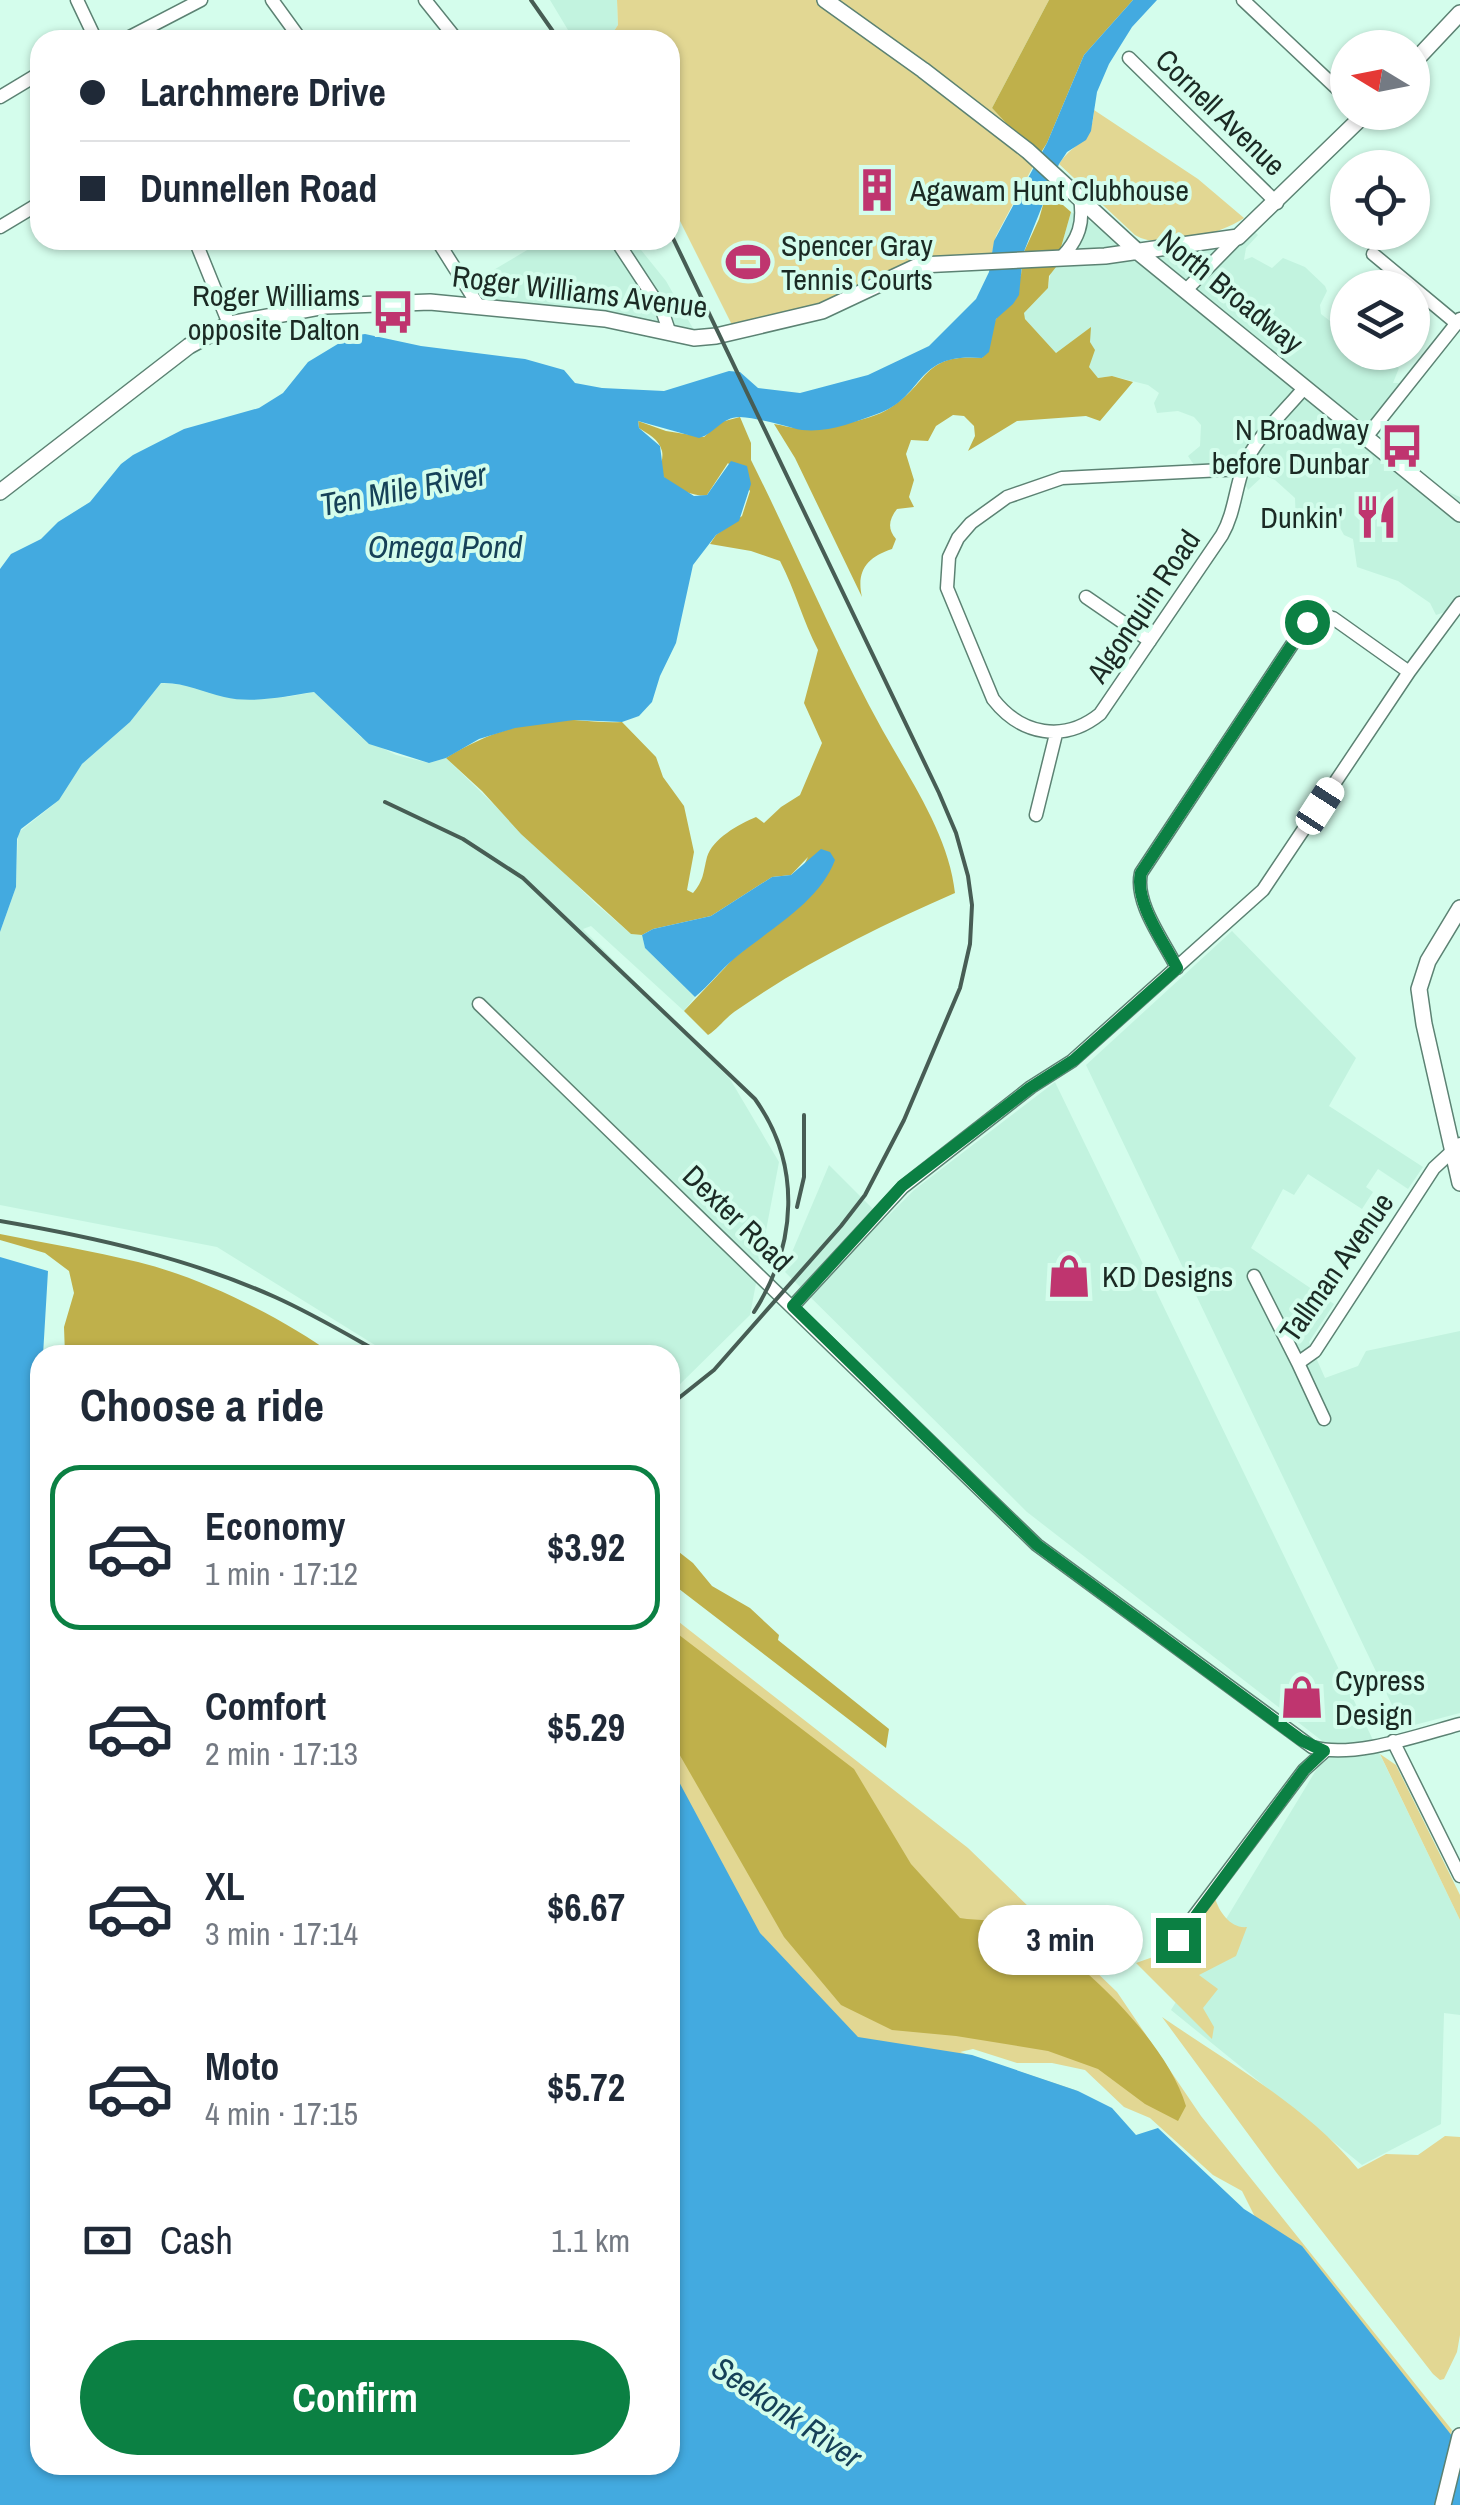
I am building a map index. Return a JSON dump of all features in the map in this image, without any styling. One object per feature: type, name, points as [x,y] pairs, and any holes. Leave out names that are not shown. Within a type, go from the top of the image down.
[{"type":"main road","name":"North Broadway","points":[[825,0],[1028,152],[1138,252],[1460,514]]},
{"type":"main road","points":[[1430,45],[1460,13]]},
{"type":"main road","points":[[1238,237],[1348,130]]},
{"type":"main road","name":"Roger Williams Avenue","points":[[0,492],[206,334],[230,324],[293,311],[430,302],[478,305],[606,319],[704,338],[822,311],[920,265],[1138,252],[1238,237]]},
{"type":"main road","points":[[1460,908],[1428,960],[1419,989],[1424,1024],[1456,1148],[1460,1184]]},
{"type":"main road","points":[[1443,2505],[1460,2436]]},
{"type":"street","points":[[77,0],[91,30]]},
{"type":"street","points":[[143,30],[201,0]]},
{"type":"street","points":[[272,0],[294,30]]},
{"type":"street","points":[[425,0],[449,30]]},
{"type":"street","points":[[1244,0],[1330,82]]},
{"type":"street","name":"Cornell Avenue","points":[[1129,58],[1277,203]]},
{"type":"street","points":[[0,97],[30,79]]},
{"type":"street","points":[[1062,258],[1081,230],[1079,195]]},
{"type":"street","points":[[0,228],[30,209]]},
{"type":"street","points":[[1187,289],[1238,237]]},
{"type":"street","points":[[199,250],[230,324]]},
{"type":"street","points":[[443,250],[478,305]]},
{"type":"street","points":[[623,250],[662,310],[669,331]]},
{"type":"street","points":[[1367,436],[1458,321],[1374,254]]},
{"type":"street","name":"Algonquin Road","points":[[1056,734],[1091,722],[1100,714],[1222,536],[1251,452],[1306,387]]},
{"type":"street","points":[[1036,814],[1056,734],[1027,726],[1003,712],[992,699],[946,588],[948,557],[958,538],[970,523],[1008,497],[1062,478],[1243,469]]},
{"type":"street","points":[[1086,598],[1150,641]]},
{"type":"street","points":[[793,1306],[902,1186],[1030,1088],[1074,1060],[1263,890],[1460,603]]},
{"type":"street","points":[[1177,968],[1143,899],[1138,882],[1141,873],[1307,622],[1324,616],[1332,618],[1410,672]]},
{"type":"street","name":"Dexter Road","points":[[480,1004],[1037,1545],[1301,1740],[1324,1751]]},
{"type":"street","name":"Tallman Avenue","points":[[1324,1419],[1298,1364],[1315,1350],[1434,1168],[1456,1148]]},
{"type":"street","points":[[1254,1276],[1298,1364]]},
{"type":"street","points":[[1178,1940],[1304,1770],[1324,1751],[1393,1742],[1460,1724]]},
{"type":"street","points":[[1393,1742],[1460,1876]]},
{"type":"shaded area","points":[[550,0],[617,0],[615,30],[568,30]]},
{"type":"shaded area","points":[[617,0],[1049,0],[992,108],[1038,157],[996,236],[990,262],[943,265],[736,333],[680,221],[680,30],[615,30]]},
{"type":"shaded area","points":[[1049,0],[1133,0],[1084,55],[1038,157],[992,108]]},
{"type":"shaded area","points":[[1094,110],[1198,179],[1244,218],[1221,230],[1174,241],[1146,240],[1135,235],[1059,164],[1090,130]]},
{"type":"shaded area","points":[[1047,191],[1071,212],[1058,258],[1053,260],[1056,267],[1049,276],[1048,288],[1024,313],[1025,319],[1056,353],[1091,327],[1090,342],[1095,350],[1089,367],[1098,378],[1112,376],[1133,382],[1100,421],[1086,416],[1017,421],[968,451],[975,436],[974,426],[964,416],[953,415],[936,426],[928,441],[911,440],[906,454],[914,480],[909,497],[914,507],[894,513],[890,528],[896,539],[892,549],[865,566],[862,597],[795,458],[774,424],[808,427],[870,417],[903,398],[937,365],[948,360],[982,358],[992,326],[1021,275],[1023,254]]},
{"type":"shaded area","points":[[1071,212],[1135,245],[1253,230],[1258,235],[1246,248],[1244,260],[1252,257],[1272,268],[1283,258],[1305,267],[1327,291],[1320,305],[1321,314],[1330,321],[1330,370],[1398,370],[1393,383],[1402,383],[1372,440],[1443,497],[1444,490],[1460,497],[1460,607],[1436,615],[1430,603],[1398,581],[1357,567],[1353,539],[1344,535],[1339,526],[1296,526],[1295,498],[1275,480],[1264,475],[1248,490],[1241,475],[1200,474],[1188,456],[1200,446],[1201,425],[1194,417],[1178,411],[1157,413],[1154,403],[1159,393],[1148,385],[1112,376],[1098,378],[1089,367],[1090,328],[1056,353],[1023,314],[1048,288],[1053,260],[1058,258]]},
{"type":"shaded area","points":[[527,250],[641,250],[666,281],[699,339],[484,303],[470,284]]},
{"type":"shaded area","points":[[740,417],[751,443],[751,460],[832,631],[937,830],[955,893],[816,961],[737,1010],[708,1035],[684,1011],[734,958],[773,927],[808,857],[791,875],[772,877],[711,916],[642,935],[631,934],[521,834],[446,758],[492,735],[524,725],[557,720],[622,722],[656,757],[663,777],[684,806],[694,852],[687,890],[693,893],[710,850],[720,838],[756,817],[764,823],[800,795],[822,743],[804,703],[818,650],[790,583],[780,561],[710,544],[742,516],[750,491],[728,463],[707,495],[684,491],[663,476],[661,447],[639,428],[638,421],[666,431],[704,437],[721,422]]},
{"type":"shaded area","points":[[161,683],[237,698],[314,692],[361,737],[396,755],[429,763],[446,758],[595,903],[631,934],[642,935],[645,948],[695,997],[684,1011],[591,926],[583,929],[730,1079],[779,1162],[750,1315],[680,1384],[680,1345],[375,1345],[217,1247],[0,1205],[0,932],[16,887],[18,833],[53,805],[82,764],[130,722]]},
{"type":"shaded area","points":[[1232,931],[1356,1058],[1329,1106],[1423,1167],[1408,1189],[1378,1169],[1366,1187],[1373,1192],[1362,1209],[1308,1174],[1294,1195],[1283,1189],[1251,1248],[1334,1304],[1309,1342],[1325,1378],[1358,1366],[1366,1351],[1460,1331],[1460,1713],[1403,1728],[1086,1065]]},
{"type":"shaded area","points":[[1055,1082],[1460,1920],[1460,2015],[1444,2013],[1441,2124],[1362,2165],[1171,2010],[1330,1747],[1027,1512],[784,1271],[829,1165],[884,1220],[914,1190]]},
{"type":"shaded area","points":[[0,1234],[163,1269],[214,1288],[318,1345],[65,1345],[64,1327],[74,1293],[69,1271],[45,1253],[0,1240]]},
{"type":"shaded area","points":[[680,1553],[712,1586],[750,1608],[779,1635],[778,1640],[889,1729],[886,1748],[680,1590]]},
{"type":"shaded area","points":[[680,1623],[968,1848],[1117,1992],[1201,2116],[1452,2430],[1448,2443],[1255,2217],[1242,2191],[1213,2175],[1150,2118],[1124,2107],[1085,2070],[1052,2063],[1017,2063],[973,2049],[960,2052],[1078,2091],[795,2029],[680,1798]]},
{"type":"shaded area","points":[[680,1636],[854,1769],[911,1864],[960,1918],[1021,1927],[1069,1958],[1094,1980],[1160,2055],[1186,2106],[1178,2121],[1145,2104],[1098,2069],[1048,2051],[892,2030],[841,2005],[784,1937],[680,1755]]},
{"type":"shaded area","points":[[1380,1754],[1396,1765],[1460,1895],[1460,1920]]},
{"type":"shaded area","points":[[1215,1898],[1226,1918],[1247,1927],[1236,1956],[1199,1975],[1218,1989],[1203,2008],[1214,2027],[1212,2039],[1136,1963],[1167,1952],[1188,1934]]},
{"type":"shaded area","points":[[1162,2017],[1291,2105],[1358,2169],[1386,2154],[1418,2155],[1445,2136],[1460,2137],[1460,2335],[1444,2379],[1433,2374]]},
{"type":"water","name":"Omega Pond","points":[[1133,0],[1157,0],[1132,27],[1109,64],[1097,92],[1086,140],[1067,152],[1059,164],[1023,254],[1019,295],[996,319],[989,352],[982,358],[943,362],[893,406],[825,429],[803,430],[740,417],[699,438],[638,421],[639,428],[660,446],[664,477],[694,496],[707,495],[731,461],[747,466],[751,484],[739,521],[716,535],[693,565],[676,643],[652,702],[639,716],[622,722],[574,720],[515,728],[479,739],[429,763],[369,744],[314,692],[246,700],[161,683],[130,722],[82,764],[59,800],[21,829],[17,839],[16,887],[0,932],[0,569],[11,554],[41,539],[58,522],[90,502],[133,455],[184,429],[259,408],[283,393],[308,362],[351,336],[365,334],[421,346],[525,359],[564,370],[575,383],[602,388],[664,391],[729,371],[740,372],[758,388],[800,393],[868,375],[929,346],[976,299],[989,272],[994,241],[1047,143],[1084,55]]},
{"type":"water","points":[[821,849],[830,852],[835,860],[817,890],[695,997],[645,948],[642,935],[711,916],[772,877],[791,875]]},
{"type":"water","name":"Seekonk River","points":[[0,1257],[48,1271],[44,1345],[30,1345],[30,2475],[680,2475],[680,1784],[760,1933],[858,2037],[972,2055],[1078,2091],[1112,2108],[1136,2135],[1158,2128],[1244,2209],[1302,2246],[1460,2446],[1460,2505],[0,2505]]},
{"type":"railway","points":[[531,0],[552,30]]},
{"type":"railway","points":[[679,250],[939,793],[956,833],[972,905],[970,944],[960,988],[904,1120],[865,1195],[714,1370],[680,1397]]},
{"type":"railway","points":[[385,802],[463,839],[523,878],[755,1099],[781,1151],[788,1205],[779,1260],[754,1312]]},
{"type":"railway","points":[[797,1207],[804,1177],[804,1115]]},
{"type":"railway","points":[[0,1221],[105,1242],[208,1271],[289,1304],[366,1345]]},
{"type":"place","name":"Agawam Hunt Clubhouse","points":[[877,190]]},
{"type":"place","name":"Spencer Gray Tennis Courts","points":[[748,262]]},
{"type":"place","name":"Roger Williams opposite Dalton","points":[[393,312]]},
{"type":"place","name":"N Broadway before Dunbar","points":[[1402,446]]},
{"type":"place","name":"Dunkin'","points":[[1376,517]]},
{"type":"place","name":"KD Designs","points":[[1069,1276]]},
{"type":"place","name":"Cypress Design","points":[[1302,1697]]},
{"type":"route","points":[[1178,1940],[1304,1770],[1324,1751],[1312,1748],[1037,1545],[793,1306],[902,1186],[1030,1088],[1074,1060],[1177,968],[1143,899],[1138,882],[1145,862],[1307,622]]},
{"type":"water label","name":"Ten Mile River","points":[[403,489]]}]
